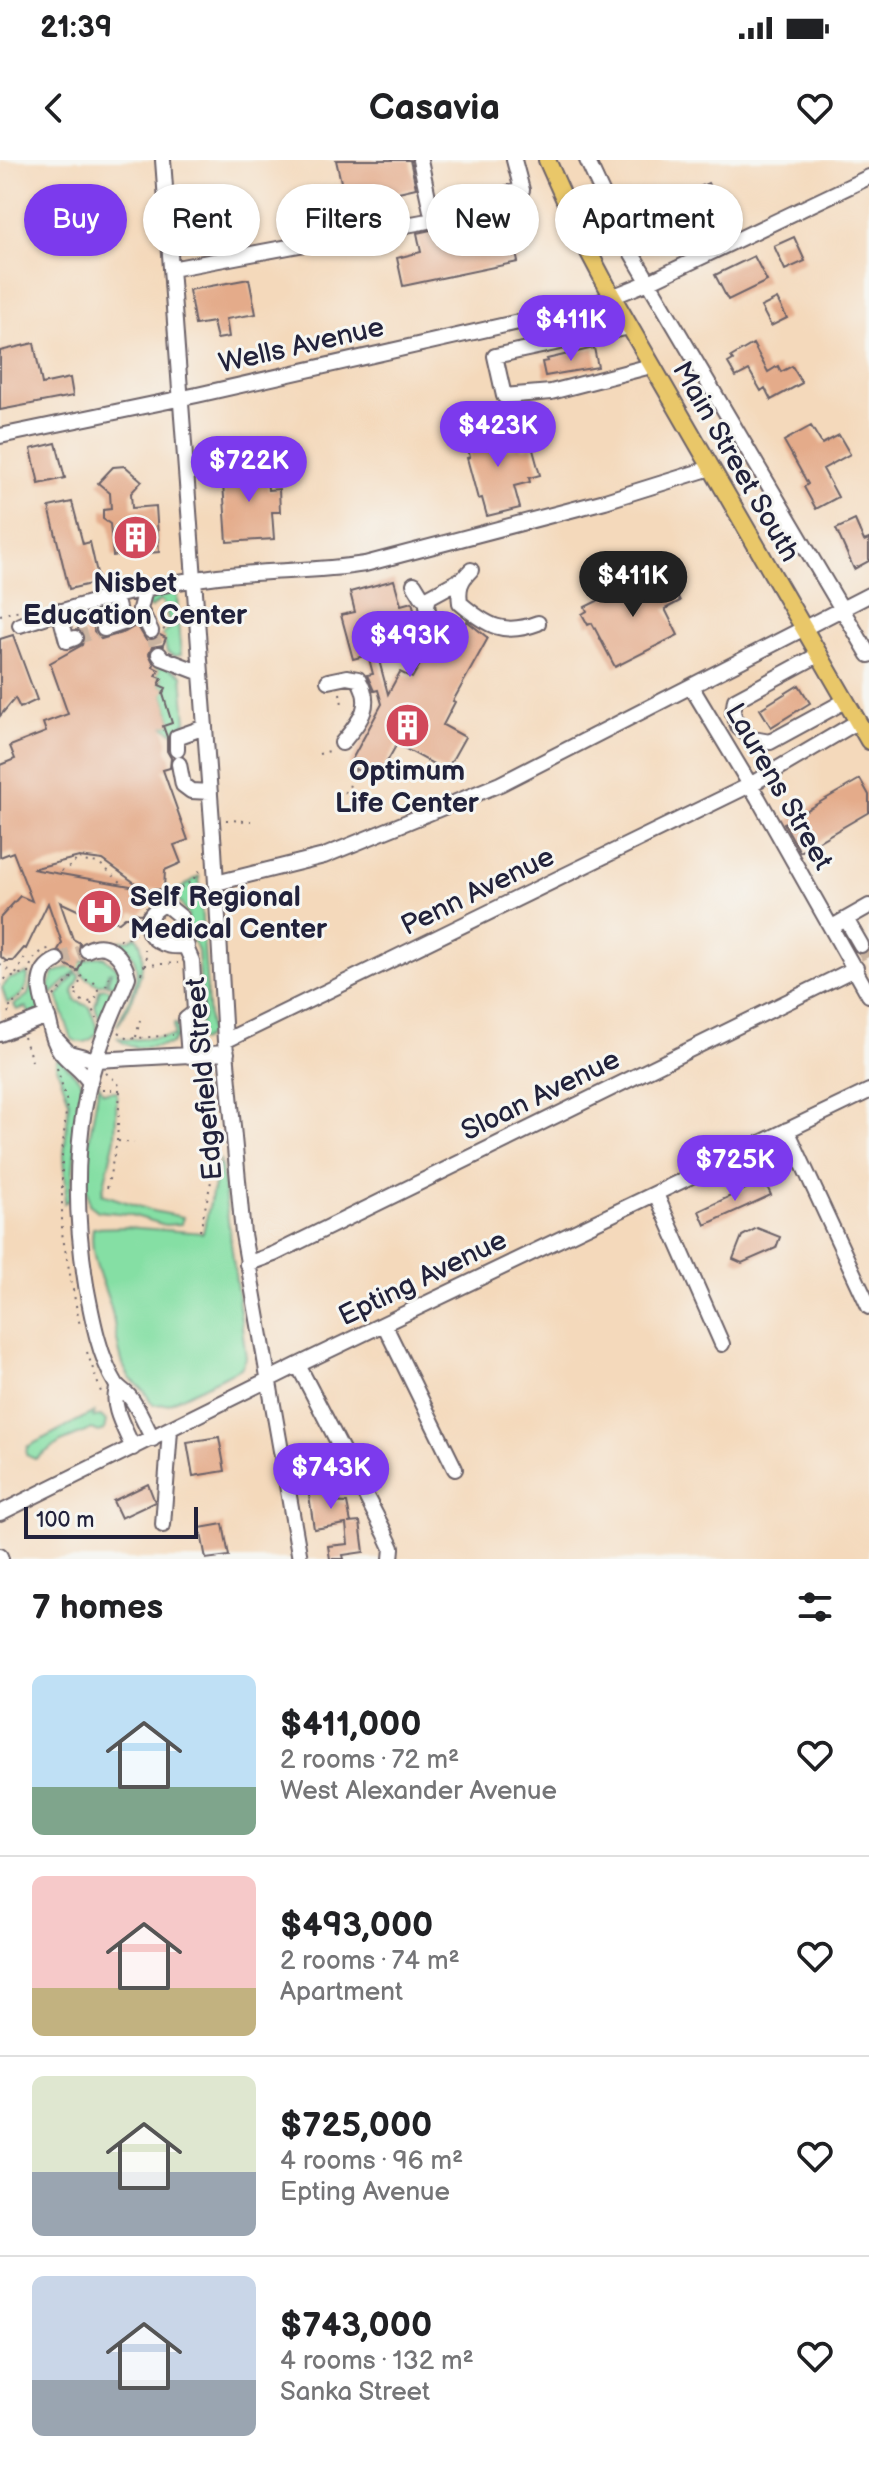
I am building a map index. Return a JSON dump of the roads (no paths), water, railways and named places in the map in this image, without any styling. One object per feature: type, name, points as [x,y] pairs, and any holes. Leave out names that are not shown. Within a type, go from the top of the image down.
[{"type":"main road","name":"Main Street South","points":[[547,160],[584,243],[612,296],[869,741]]},
{"type":"street","name":"Edgefield Street","points":[[163,160],[226,1047],[247,1264],[300,1559]]},
{"type":"street","points":[[420,160],[426,188]]},
{"type":"street","points":[[514,160],[520,184]]},
{"type":"street","points":[[587,160],[625,242],[869,655]]},
{"type":"street","name":"Wells Avenue","points":[[0,436],[589,306],[649,282],[869,177]]},
{"type":"street","points":[[171,269],[426,221]]},
{"type":"street","points":[[495,356],[630,327]]},
{"type":"street","points":[[487,329],[504,396],[551,392],[651,366]]},
{"type":"street","points":[[20,625],[59,611],[145,589],[220,575],[327,570],[365,564],[605,501],[711,468]]},
{"type":"street","points":[[431,626],[429,597],[467,575],[459,590],[460,603],[489,623],[502,630],[522,629],[538,623]]},
{"type":"street","points":[[414,584],[422,597],[428,600]]},
{"type":"street","points":[[145,589],[140,609],[155,633]]},
{"type":"street","points":[[216,883],[324,856],[500,784],[869,595]]},
{"type":"street","points":[[104,629],[122,623],[115,597]]},
{"type":"street","points":[[59,611],[67,641],[75,638]]},
{"type":"street","points":[[159,654],[162,658],[201,673]]},
{"type":"street","points":[[709,715],[820,654]]},
{"type":"street","points":[[328,681],[347,677],[358,679],[366,693],[365,707],[358,723],[341,745]]},
{"type":"street","name":"Laurens Street","points":[[692,688],[869,995]]},
{"type":"street","points":[[735,700],[733,713],[739,728],[753,739],[770,742],[845,701]]},
{"type":"street","name":"Penn Avenue","points":[[226,1047],[750,785],[857,722]]},
{"type":"street","points":[[205,727],[177,737],[178,757],[183,785],[191,791],[210,792]]},
{"type":"street","points":[[147,941],[150,915],[165,904],[174,909],[182,923],[181,936],[192,961],[195,1012],[186,1019],[189,1056]]},
{"type":"street","points":[[832,927],[869,906]]},
{"type":"street","points":[[846,919],[861,945]]},
{"type":"street","points":[[147,941],[175,932],[182,923]]},
{"type":"street","points":[[147,941],[184,946]]},
{"type":"street","points":[[87,950],[94,946],[107,947],[119,955],[128,977],[101,1043],[100,1066],[79,1145],[77,1221],[91,1311],[118,1387],[128,1394],[153,1439]]},
{"type":"street","points":[[57,960],[44,969],[41,977],[40,990],[47,1016],[60,1051],[95,1083]]},
{"type":"street","name":"Sloan Avenue","points":[[247,1264],[288,1248],[856,968]]},
{"type":"street","points":[[0,1034],[47,1016]]},
{"type":"street","points":[[56,1041],[69,1053],[100,1066],[189,1056],[226,1047]]},
{"type":"street","points":[[56,1041],[88,1049],[101,1043]]},
{"type":"street","name":"Epting Avenue","points":[[0,1513],[298,1365],[869,1091]]},
{"type":"street","points":[[787,1130],[869,1307]]},
{"type":"street","points":[[656,1194],[722,1344]]},
{"type":"street","points":[[384,1324],[455,1469]]},
{"type":"street","points":[[298,1365],[385,1533],[392,1548],[391,1559]]},
{"type":"street","points":[[118,1387],[114,1395],[116,1406],[133,1448]]},
{"type":"street","points":[[163,1525],[170,1430]]},
{"type":"tunnel","points":[[75,638],[104,629]]},
{"type":"tunnel","points":[[151,631],[159,654]]},
{"type":"tunnel","points":[[861,945],[869,959]]},
{"type":"tunnel","points":[[57,960],[87,950]]},
{"type":"place","name":"Nisbet Education Center","points":[[135,538]]},
{"type":"place","name":"Optimum Life Center","points":[[407,726]]},
{"type":"place","name":"Self Regional Medical Center","points":[[99,912]]}]
